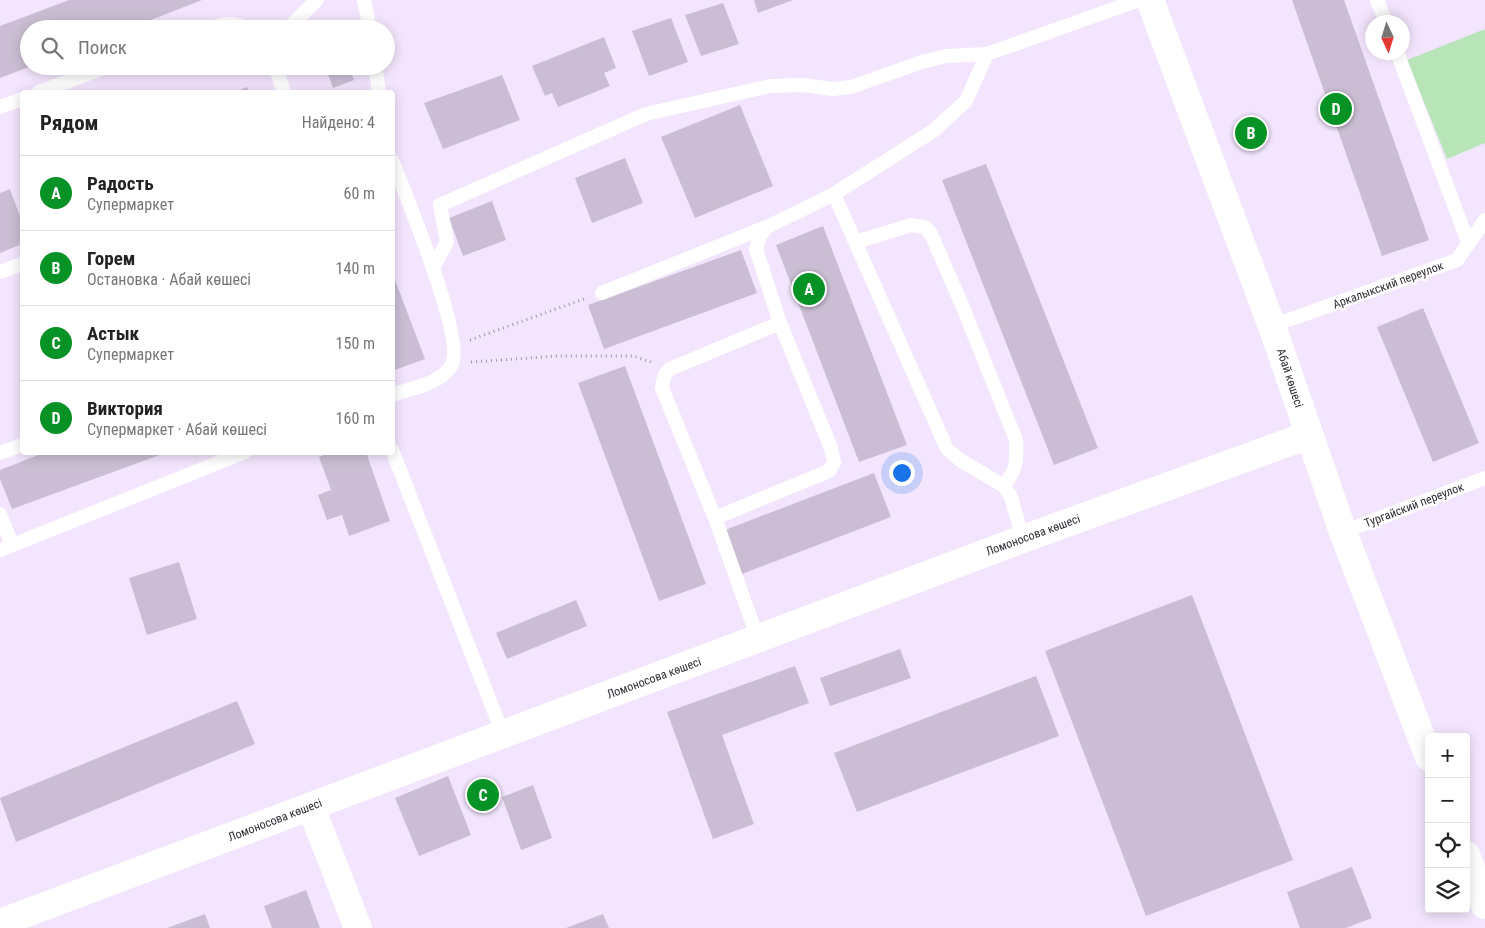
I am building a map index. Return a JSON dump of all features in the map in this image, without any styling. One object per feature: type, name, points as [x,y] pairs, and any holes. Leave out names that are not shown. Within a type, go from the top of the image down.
[{"type":"street","name":"Абай көшесі","points":[[1150,0],[1272,326],[1343,532],[1425,747]]},
{"type":"street","name":"Ломоносова көшесі","points":[[0,922],[1023,539],[1309,435]]},
{"type":"street","points":[[310,807],[358,928]]},
{"type":"street","points":[[1470,866],[1485,905]]},
{"type":"lane","points":[[296,20],[317,0]]},
{"type":"lane","points":[[364,0],[368,20]]},
{"type":"lane","points":[[434,266],[446,242],[439,210],[440,205],[646,114],[770,86],[802,85],[833,89],[851,87],[922,62],[946,56],[987,54],[1139,0]]},
{"type":"lane","points":[[1377,0],[1383,15]]},
{"type":"lane","points":[[602,293],[767,227],[834,194],[933,132],[966,101],[987,54]]},
{"type":"lane","points":[[1400,60],[1468,242]]},
{"type":"lane","points":[[44,90],[85,75]]},
{"type":"lane","points":[[278,75],[283,90]]},
{"type":"lane","points":[[376,75],[379,90]]},
{"type":"lane","points":[[0,107],[20,100]]},
{"type":"lane","points":[[395,168],[434,266],[454,345],[453,363],[442,377],[395,394]]},
{"type":"lane","points":[[834,194],[947,449],[960,460],[1004,486],[1011,497],[1023,539]]},
{"type":"lane","name":"Аркалыкский переулок","points":[[1272,326],[1457,260],[1485,220]]},
{"type":"lane","points":[[856,242],[911,225],[925,227],[930,234],[962,305],[1016,440],[1017,461],[1015,472],[1004,486]]},
{"type":"lane","points":[[715,518],[829,471],[834,462],[831,448],[780,322],[756,249],[760,236],[767,227]]},
{"type":"lane","points":[[0,272],[20,265]]},
{"type":"lane","points":[[758,639],[715,518],[662,388],[664,376],[670,369],[780,322]]},
{"type":"lane","points":[[0,453],[20,446]]},
{"type":"lane","points":[[0,514],[6,547],[237,455]]},
{"type":"lane","points":[[394,455],[503,734]]},
{"type":"lane","name":"Тургайский переулок","points":[[1343,532],[1485,478]]},
{"type":"path","points":[[454,345],[602,293]]},
{"type":"path","points":[[453,363],[558,356],[633,356],[670,369]]},
{"type":"green space","points":[[1485,29],[1485,143],[1447,159],[1407,60]]},
{"type":"building","points":[[69,0],[202,0],[151,20],[20,20],[20,70],[0,78],[0,26]]},
{"type":"building","points":[[754,0],[793,0],[758,13]]},
{"type":"building","points":[[1292,0],[1344,0],[1429,240],[1382,256]]},
{"type":"building","points":[[723,3],[739,44],[701,56],[685,15]]},
{"type":"building","points":[[671,18],[688,62],[649,76],[632,31]]},
{"type":"building","points":[[604,37],[616,68],[604,73],[610,86],[558,107],[552,93],[545,96],[532,66]]},
{"type":"building","points":[[328,75],[352,75],[354,80],[333,88]]},
{"type":"building","points":[[502,75],[520,120],[443,149],[424,103]]},
{"type":"building","points":[[740,105],[773,186],[695,218],[661,137]]},
{"type":"building","points":[[625,158],[643,203],[592,223],[575,178]]},
{"type":"building","points":[[986,164],[1098,448],[1054,465],[942,180]]},
{"type":"building","points":[[10,189],[20,216],[20,245],[0,253],[0,193]]},
{"type":"building","points":[[492,201],[506,240],[463,256],[449,218]]},
{"type":"building","points":[[823,226],[907,445],[859,462],[776,245]]},
{"type":"building","points":[[741,250],[757,293],[604,349],[588,305]]},
{"type":"building","points":[[395,280],[425,359],[395,370]]},
{"type":"building","points":[[1423,308],[1479,443],[1433,462],[1377,327]]},
{"type":"building","points":[[625,366],[706,584],[659,601],[578,383]]},
{"type":"building","points":[[38,455],[160,455],[12,509],[0,479],[0,470]]},
{"type":"building","points":[[324,455],[367,455],[390,521],[349,536],[342,515],[327,520],[318,495],[331,490],[319,457]]},
{"type":"building","points":[[874,473],[891,517],[742,574],[725,530]]},
{"type":"building","points":[[179,562],[197,619],[147,635],[129,578]]},
{"type":"building","points":[[1192,595],[1293,860],[1146,916],[1045,651]]},
{"type":"building","points":[[576,600],[587,626],[507,659],[496,633]]},
{"type":"building","points":[[900,649],[911,678],[830,706],[820,678]]},
{"type":"building","points":[[795,666],[809,703],[722,735],[754,824],[713,839],[667,712]]},
{"type":"building","points":[[1036,676],[1059,736],[857,812],[834,753]]},
{"type":"building","points":[[237,701],[255,744],[16,842],[0,798]]},
{"type":"building","points":[[448,776],[471,835],[419,856],[395,798]]},
{"type":"building","points":[[533,785],[552,838],[521,850],[502,797]]},
{"type":"building","points":[[1352,867],[1372,918],[1346,928],[1300,928],[1287,892]]},
{"type":"building","points":[[306,890],[320,928],[272,928],[264,906]]},
{"type":"building","points":[[205,914],[210,928],[167,928]]},
{"type":"building","points":[[603,914],[609,928],[566,928]]},
{"type":"place","name":"Виктория","points":[[1336,109]]},
{"type":"place","name":"Горем","points":[[1251,133]]},
{"type":"place","name":"Радость","points":[[809,289]]},
{"type":"place","name":"Астык","points":[[483,795]]}]
